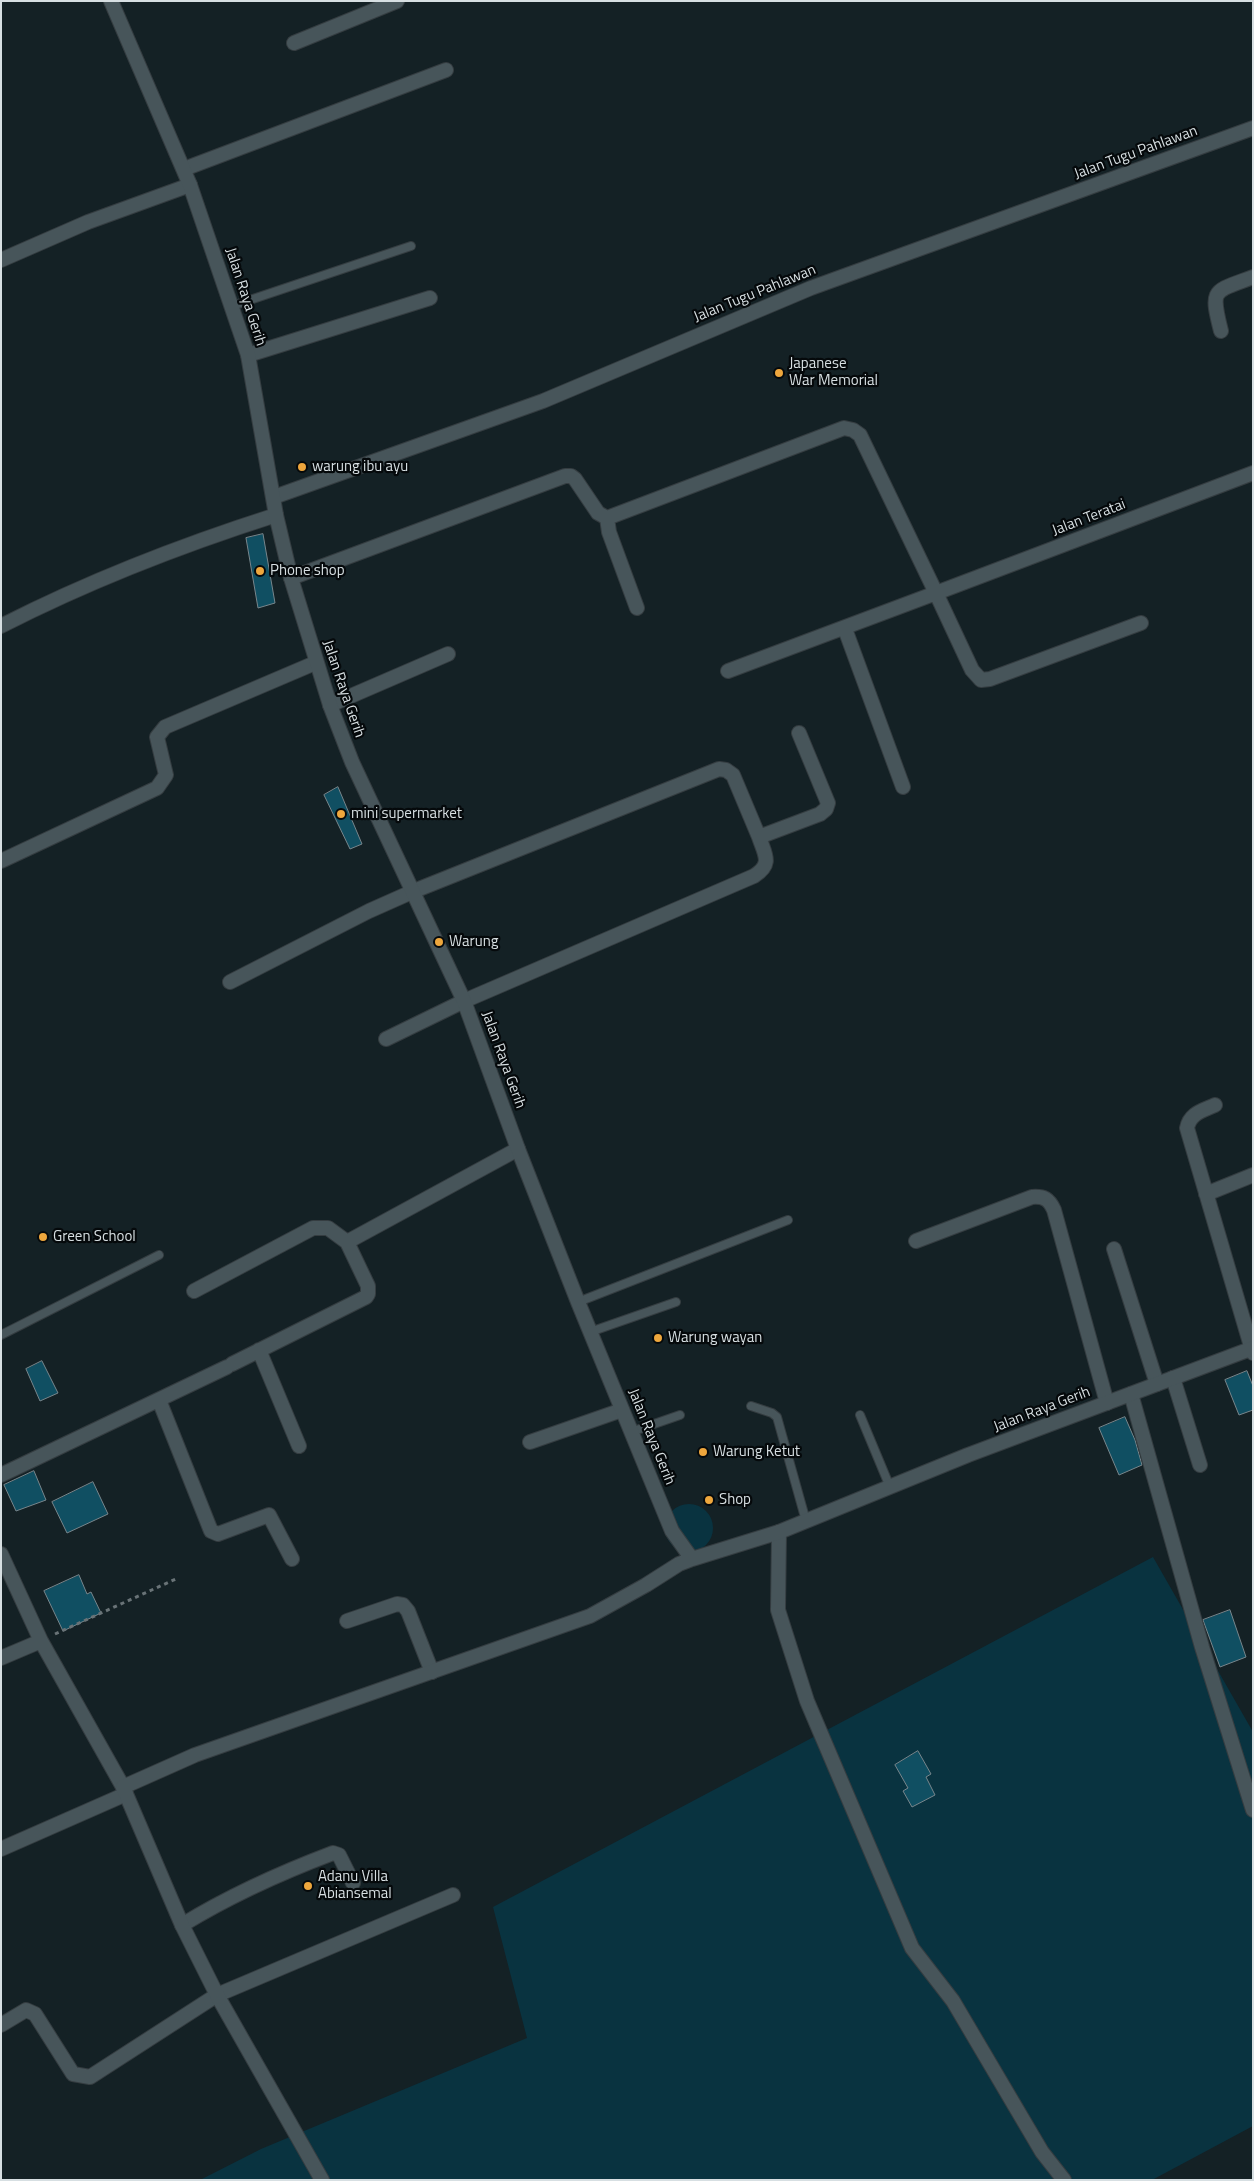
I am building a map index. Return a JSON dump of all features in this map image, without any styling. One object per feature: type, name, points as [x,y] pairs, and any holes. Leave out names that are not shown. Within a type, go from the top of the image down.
[{"type":"street","name":"Jalan Raya Gerih","points":[[111,1],[190,184],[248,354],[276,515],[291,578],[330,705],[352,762],[464,1001],[518,1149],[590,1332],[672,1531],[692,1559],[779,1532],[1107,1403],[1252,1350]]},
{"type":"street","points":[[294,43],[396,1]]},
{"type":"street","points":[[184,169],[446,70]]},
{"type":"street","name":"Jalan Tugu Pahlawan","points":[[274,498],[543,401],[811,288],[1253,128]]},
{"type":"street","points":[[1,260],[88,222],[190,184]]},
{"type":"street","points":[[1221,331],[1214,303],[1217,293],[1224,288],[1253,277]]},
{"type":"street","points":[[248,354],[430,298]]},
{"type":"street","points":[[607,518],[844,428],[853,430],[860,435],[972,670],[981,680],[990,679],[1141,623]]},
{"type":"street","points":[[291,578],[564,476],[571,476],[576,480],[598,512],[607,518],[609,532],[637,608]]},
{"type":"street","name":"Jalan Teratai","points":[[728,671],[1251,477]]},
{"type":"street","points":[[1,626],[39,607],[156,556],[276,515]]},
{"type":"street","points":[[844,629],[903,787]]},
{"type":"street","points":[[330,705],[448,654]]},
{"type":"street","points":[[1,861],[157,788],[166,776],[157,737],[166,727],[316,663]]},
{"type":"street","points":[[759,837],[820,814],[826,809],[828,803],[799,733]]},
{"type":"street","points":[[230,982],[369,911],[414,891],[719,769],[726,770],[733,775],[767,861],[766,866],[754,876],[464,1001],[386,1039]]},
{"type":"street","points":[[1215,1105],[1192,1116],[1187,1128],[1252,1350]]},
{"type":"street","points":[[346,1242],[518,1149]]},
{"type":"street","points":[[1206,1194],[1253,1175]]},
{"type":"street","points":[[916,1241],[1032,1197],[1041,1196],[1047,1199],[1054,1210],[1107,1403]]},
{"type":"street","points":[[1,1475],[362,1300],[368,1294],[368,1286],[346,1242],[328,1228],[313,1228],[194,1291]]},
{"type":"street","points":[[1114,1249],[1157,1384]]},
{"type":"street","points":[[259,1350],[299,1446]]},
{"type":"street","points":[[1173,1378],[1200,1465]]},
{"type":"street","points":[[1131,1394],[1202,1647],[1253,1810]]},
{"type":"street","points":[[159,1400],[211,1531],[218,1534],[269,1515],[292,1558]]},
{"type":"street","points":[[530,1442],[622,1410]]},
{"type":"street","points":[[779,1532],[778,1610],[807,1702],[912,1948],[954,2001],[1042,2152],[1064,2180]]},
{"type":"street","points":[[1,1554],[6,1576],[124,1790],[182,1925],[218,1995],[322,2180]]},
{"type":"street","points":[[1,1850],[194,1755],[590,1616],[679,1564],[692,1559]]},
{"type":"street","points":[[347,1621],[397,1604],[403,1605],[408,1611],[432,1672]]},
{"type":"street","points":[[1,1658],[41,1641]]},
{"type":"street","points":[[182,1925],[221,1901],[333,1853],[339,1855],[353,1883]]},
{"type":"street","points":[[1,2025],[26,2010],[35,2014],[73,2074],[90,2077],[218,1995],[453,1895]]},
{"type":"lane","points":[[232,306],[411,246]]},
{"type":"lane","points":[[578,1302],[788,1220]]},
{"type":"lane","points":[[1,1335],[159,1255]]},
{"type":"lane","points":[[590,1332],[676,1302]]},
{"type":"lane","points":[[751,1406],[772,1413],[777,1417],[806,1521]]},
{"type":"lane","points":[[631,1432],[680,1415]]},
{"type":"lane","points":[[860,1415],[890,1487]]},
{"type":"path","points":[[41,1641],[178,1578]]},
{"type":"shaded area","points":[[684,1504],[694,1504],[703,1508],[709,1514],[713,1528],[709,1542],[703,1548],[694,1552],[684,1552],[675,1548],[669,1542],[665,1533],[665,1523],[669,1514],[675,1508]]},
{"type":"shaded area","points":[[1153,1557],[1253,1732],[1253,2126],[1152,2180],[200,2180],[261,2149],[527,2038],[493,1907]]},
{"type":"building","name":"Phone shop","points":[[263,534],[275,603],[258,608],[246,538]]},
{"type":"building","name":"mini supermarket","points":[[338,787],[362,844],[350,849],[324,795]]},
{"type":"building","points":[[42,1361],[58,1393],[40,1401],[26,1369]]},
{"type":"building","points":[[1247,1371],[1253,1386],[1253,1410],[1239,1415],[1225,1380]]},
{"type":"building","points":[[1125,1417],[1135,1440],[1142,1465],[1119,1475],[1099,1428]]},
{"type":"building","points":[[34,1471],[46,1500],[16,1511],[4,1485]]},
{"type":"building","points":[[93,1482],[108,1514],[67,1533],[52,1502]]},
{"type":"building","points":[[79,1575],[87,1594],[91,1592],[101,1613],[63,1631],[44,1591]]},
{"type":"building","points":[[1230,1610],[1246,1657],[1220,1667],[1203,1620]]},
{"type":"building","points":[[918,1751],[931,1774],[926,1777],[935,1795],[912,1807],[903,1791],[908,1788],[895,1765]]},
{"type":"place","name":"Japanese War Memorial","points":[[779,373]]},
{"type":"place","name":"warung ibu ayu","points":[[302,467]]},
{"type":"place","name":"Phone shop","points":[[260,571]]},
{"type":"place","name":"mini supermarket","points":[[341,814]]},
{"type":"place","name":"Warung","points":[[439,942]]},
{"type":"place","name":"Green School","points":[[43,1237]]},
{"type":"place","name":"Warung wayan","points":[[658,1338]]},
{"type":"place","name":"Warung Ketut","points":[[703,1452]]},
{"type":"place","name":"Shop","points":[[709,1500]]},
{"type":"place","name":"Adanu Villa Abiansemal","points":[[308,1886]]}]
